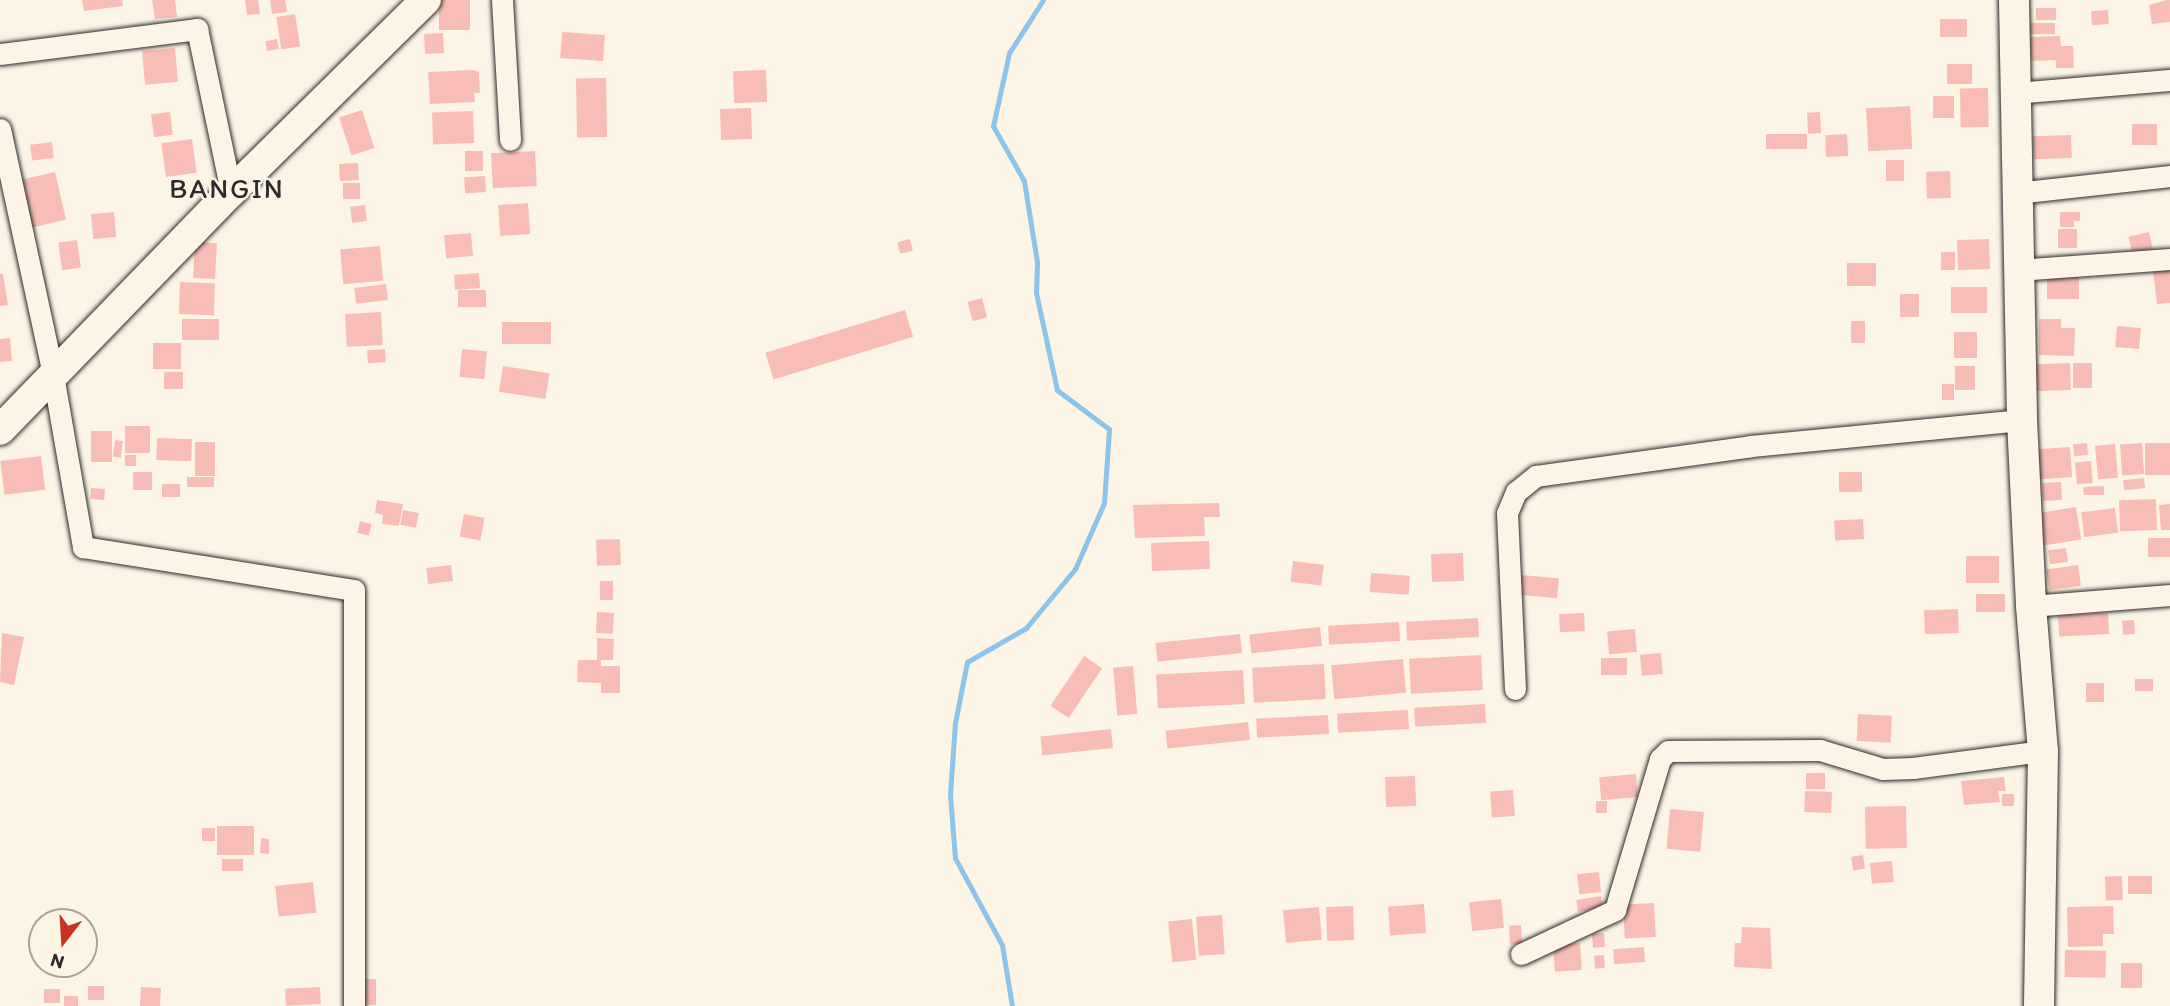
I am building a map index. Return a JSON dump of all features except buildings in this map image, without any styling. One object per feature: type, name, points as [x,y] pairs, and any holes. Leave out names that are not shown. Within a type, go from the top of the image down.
[{"type":"street","points":[[0,430],[231,192],[426,0]]},
{"type":"street","points":[[502,0],[510,140]]},
{"type":"street","points":[[2014,0],[2017,270],[2022,420],[2031,607],[2043,751],[2039,1006]]},
{"type":"street","points":[[0,54],[197,29],[231,192]]},
{"type":"street","points":[[2015,93],[2170,80]]},
{"type":"street","points":[[0,129],[53,375],[83,547],[354,590],[354,1006]]},
{"type":"street","points":[[2016,193],[2170,176]]},
{"type":"street","points":[[2017,270],[2170,259]]},
{"type":"street","points":[[1515,689],[1507,513],[1516,492],[1536,476],[1751,446],[2022,420]]},
{"type":"street","points":[[2031,607],[2170,594]]},
{"type":"street","points":[[1521,954],[1615,910],[1660,759],[1668,751],[1820,750],[1883,769],[1913,768],[2043,751]]},
{"type":"waterway","points":[[1012,1006],[1002,945],[955,858],[950,794],[955,723],[967,662],[1026,628],[1075,569],[1104,503],[1109,429],[1057,390],[1036,293],[1037,262],[1024,181],[993,126],[1009,53],[1043,0]]},
{"type":"district","name":"BANGIN","points":[[227,188]]}]
